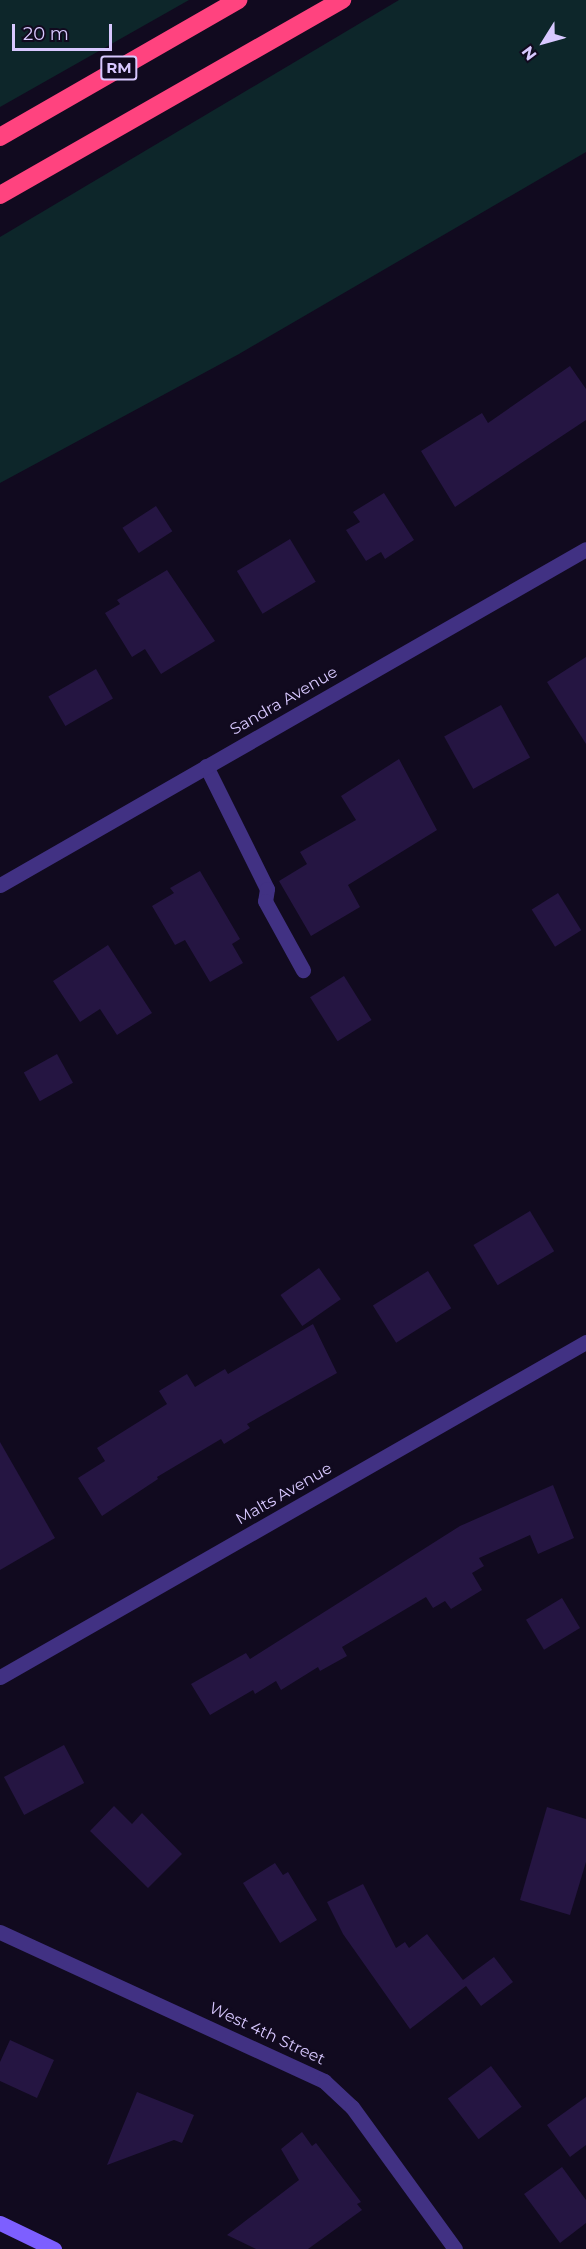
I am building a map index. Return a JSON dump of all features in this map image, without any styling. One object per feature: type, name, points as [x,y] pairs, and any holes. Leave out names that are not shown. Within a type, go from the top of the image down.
[{"type":"highway","name":"RM","points":[[0,137],[238,0]]},
{"type":"highway","points":[[0,195],[342,0]]},
{"type":"main road","points":[[0,2223],[54,2249]]},
{"type":"street","name":"Sandra Avenue","points":[[0,885],[586,549]]},
{"type":"street","points":[[206,766],[267,889],[265,901],[303,970]]},
{"type":"street","name":"Malts Avenue","points":[[0,1677],[586,1342]]},
{"type":"street","name":"West 4th Street","points":[[0,1932],[324,2081],[352,2107],[455,2249]]},
{"type":"green space","points":[[0,0],[189,0],[0,107]]},
{"type":"green space","points":[[399,0],[586,0],[586,152],[239,354],[0,483],[0,237]]},
{"type":"building","points":[[570,366],[586,389],[586,420],[455,507],[421,451],[482,413],[488,423]]},
{"type":"building","points":[[384,493],[414,540],[385,559],[381,552],[366,561],[346,530],[360,522],[353,512]]},
{"type":"building","points":[[156,506],[172,531],[139,553],[122,528]]},
{"type":"building","points":[[290,539],[316,582],[263,614],[237,571]]},
{"type":"building","points":[[167,570],[215,641],[161,674],[145,649],[132,657],[105,613],[120,604],[117,600]]},
{"type":"building","points":[[586,657],[586,744],[547,682]]},
{"type":"building","points":[[96,669],[113,698],[65,726],[48,696]]},
{"type":"building","points":[[501,705],[530,757],[473,789],[444,737]]},
{"type":"building","points":[[399,759],[437,830],[348,885],[360,907],[311,936],[279,881],[307,864],[300,852],[356,820],[341,796]]},
{"type":"building","points":[[200,871],[240,939],[232,944],[243,963],[210,982],[185,940],[175,945],[152,906],[174,893],[170,888]]},
{"type":"building","points":[[558,893],[581,930],[555,947],[532,909]]},
{"type":"building","points":[[108,945],[152,1013],[117,1035],[100,1009],[80,1022],[53,981]]},
{"type":"building","points":[[344,976],[372,1020],[338,1041],[310,997]]},
{"type":"building","points":[[57,1054],[73,1083],[40,1101],[24,1072]]},
{"type":"building","points":[[530,1211],[554,1251],[498,1285],[473,1245]]},
{"type":"building","points":[[319,1268],[341,1299],[302,1326],[280,1295]]},
{"type":"building","points":[[428,1271],[451,1308],[396,1343],[373,1305]]},
{"type":"building","points":[[313,1324],[337,1373],[247,1424],[250,1428],[224,1444],[221,1439],[157,1477],[158,1479],[102,1516],[78,1478],[105,1461],[97,1448],[167,1404],[159,1391],[187,1374],[195,1387],[225,1369],[228,1374]]},
{"type":"building","points":[[0,1442],[55,1538],[0,1570]]},
{"type":"building","points":[[553,1485],[574,1538],[538,1554],[530,1535],[479,1558],[484,1566],[472,1573],[482,1590],[451,1609],[445,1601],[433,1608],[426,1597],[342,1647],[347,1656],[320,1671],[318,1667],[281,1690],[276,1681],[255,1694],[253,1690],[210,1715],[191,1684],[246,1653],[250,1659],[460,1526]]},
{"type":"building","points":[[562,1598],[580,1628],[544,1650],[526,1620]]},
{"type":"building","points":[[64,1745],[84,1783],[24,1815],[4,1777]]},
{"type":"building","points":[[114,1806],[132,1824],[142,1813],[182,1854],[148,1888],[90,1831]]},
{"type":"building","points":[[547,1807],[586,1819],[586,1862],[570,1915],[520,1900]]},
{"type":"building","points":[[275,1863],[283,1875],[288,1872],[317,1920],[280,1943],[243,1883]]},
{"type":"building","points":[[363,1884],[396,1948],[405,1942],[409,1948],[427,1934],[463,1980],[494,1957],[513,1982],[481,2006],[466,1986],[410,2029],[343,1934],[327,1902]]},
{"type":"building","points":[[10,2040],[54,2060],[37,2098],[0,2081],[0,2062]]},
{"type":"building","points":[[491,2066],[522,2107],[479,2139],[448,2098]]},
{"type":"building","points":[[137,2092],[194,2115],[182,2143],[174,2140],[107,2165]]},
{"type":"building","points":[[586,2097],[586,2145],[570,2157],[547,2125]]},
{"type":"building","points":[[302,2132],[312,2146],[316,2143],[361,2202],[357,2204],[362,2210],[308,2249],[256,2249],[227,2235],[299,2180],[281,2149]]},
{"type":"building","points":[[562,2167],[586,2200],[586,2223],[560,2243],[524,2194]]}]
